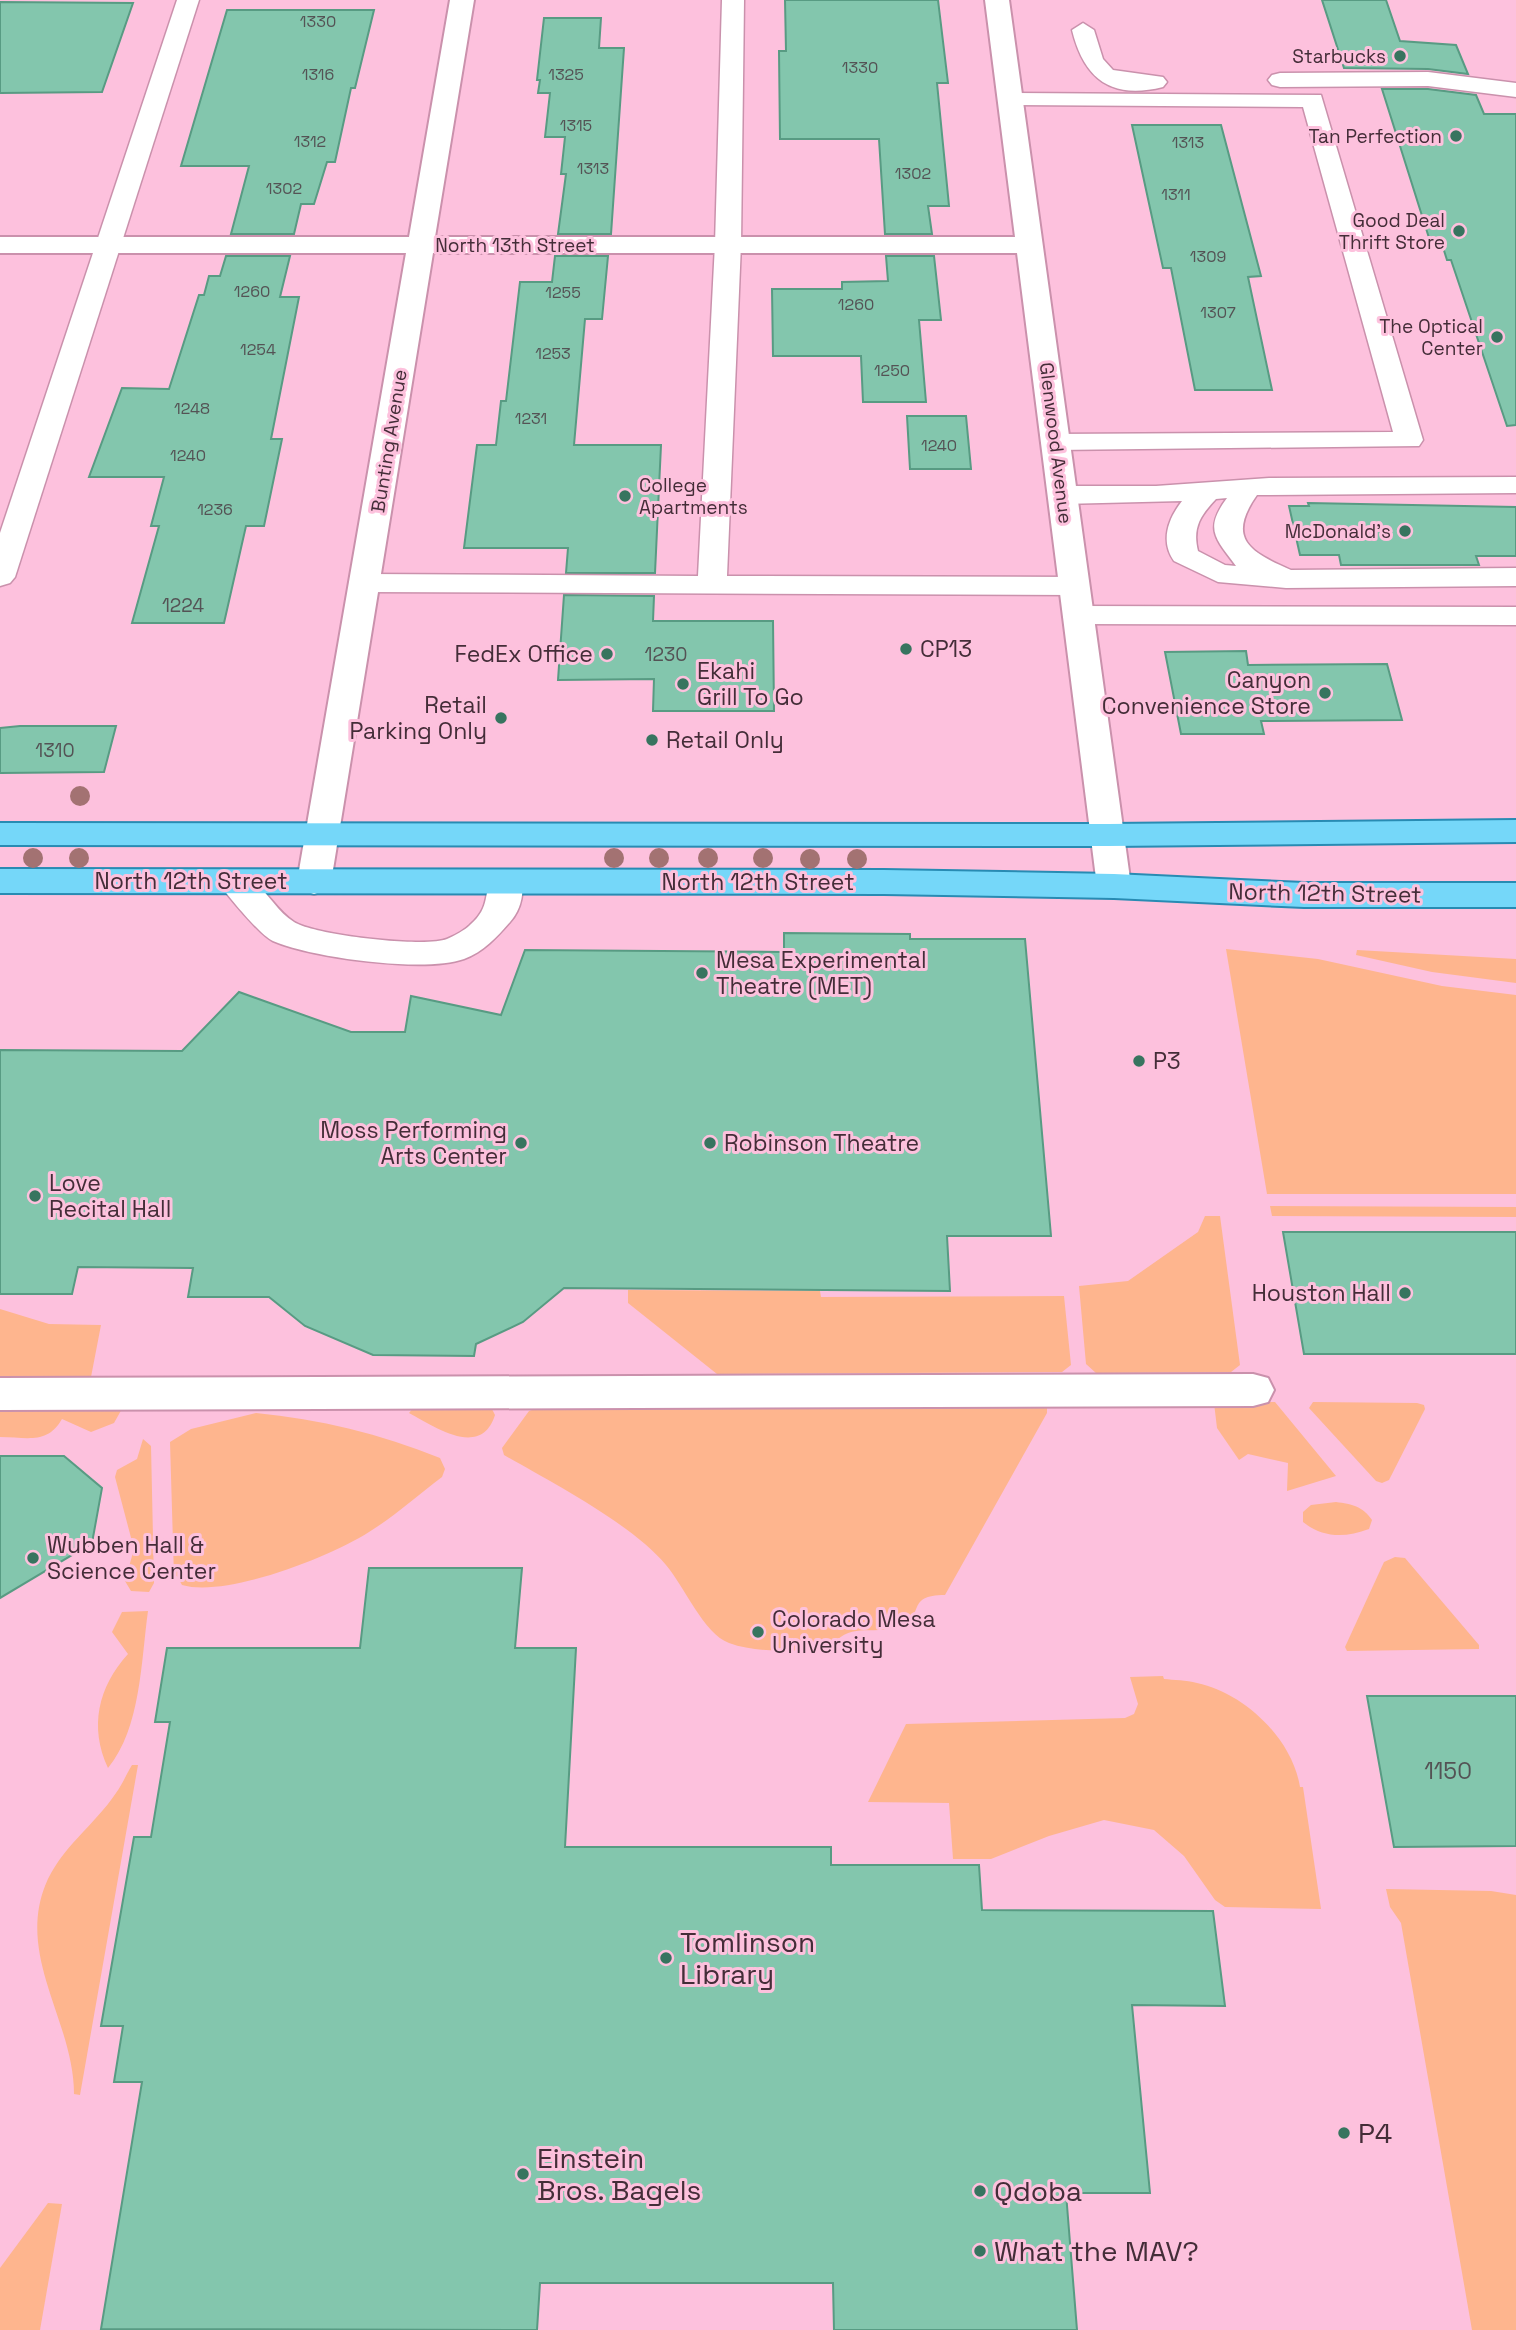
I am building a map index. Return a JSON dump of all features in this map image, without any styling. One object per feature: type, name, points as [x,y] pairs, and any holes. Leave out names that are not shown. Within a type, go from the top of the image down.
[{"type":"main road","name":"North 12th Street","points":[[0,834],[1108,835],[1516,831]]},
{"type":"main road","name":"North 12th Street","points":[[0,881],[884,882],[1114,886],[1304,895],[1516,895]]},
{"type":"street","name":"Bunting Avenue","points":[[314,882],[462,0]]},
{"type":"street","name":"Glenwood Avenue","points":[[997,0],[1114,886]]},
{"type":"street","name":"North 13th Street","points":[[0,246],[1030,245]]},
{"type":"street","points":[[0,1394],[1253,1390]]},
{"type":"lane","points":[[0,577],[188,0]]},
{"type":"lane","points":[[712,584],[728,244],[733,0]]},
{"type":"lane","points":[[1083,30],[1090,62],[1098,72],[1134,82],[1428,79],[1516,90]]},
{"type":"lane","points":[[1011,100],[1312,100],[1409,440],[1055,442]]},
{"type":"lane","points":[[1062,495],[1156,495],[1248,488],[1516,485]]},
{"type":"lane","points":[[1248,488],[1228,516],[1229,537],[1248,562],[1286,579]]},
{"type":"lane","points":[[1208,491],[1184,517],[1180,538],[1184,555],[1218,573],[1286,579],[1516,577]]},
{"type":"lane","points":[[365,583],[712,584],[1077,601],[1516,616]]},
{"type":"lane","points":[[235,882],[283,932],[339,946],[411,955],[455,950],[482,933],[503,909],[506,881]]},
{"type":"shaded area","points":[[1226,949],[1318,959],[1442,986],[1516,995],[1516,1194],[1267,1194]]},
{"type":"shaded area","points":[[1357,950],[1516,959],[1516,983],[1432,972],[1356,955]]},
{"type":"shaded area","points":[[1270,1206],[1516,1207],[1516,1217],[1272,1216]]},
{"type":"shaded area","points":[[1205,1216],[1220,1216],[1240,1365],[1231,1372],[1096,1373],[1086,1364],[1079,1286],[1128,1281],[1198,1232]]},
{"type":"shaded area","points":[[628,1290],[820,1291],[821,1297],[1064,1296],[1071,1365],[1062,1372],[717,1374],[628,1303]]},
{"type":"shaded area","points":[[0,1309],[49,1324],[101,1325],[91,1377],[0,1377]]},
{"type":"shaded area","points":[[1275,1402],[1336,1476],[1287,1491],[1288,1463],[1248,1454],[1239,1460],[1217,1428],[1214,1403]]},
{"type":"shaded area","points":[[1313,1402],[1417,1403],[1424,1405],[1425,1409],[1389,1480],[1382,1483],[1376,1481],[1309,1408]]},
{"type":"shaded area","points":[[123,1407],[114,1423],[91,1432],[62,1419],[50,1433],[43,1436],[0,1437],[0,1408]]},
{"type":"shaded area","points":[[414,1407],[485,1407],[492,1409],[495,1415],[488,1428],[479,1435],[456,1436],[409,1413]]},
{"type":"shaded area","points":[[540,1407],[1047,1407],[1047,1413],[945,1595],[924,1598],[912,1617],[899,1626],[852,1632],[844,1635],[829,1650],[778,1651],[753,1649],[720,1638],[703,1620],[666,1565],[633,1534],[590,1505],[504,1455],[502,1448],[529,1411]]},
{"type":"shaded area","points":[[256,1413],[303,1419],[372,1435],[440,1458],[445,1469],[442,1477],[388,1519],[330,1553],[250,1581],[224,1586],[182,1585],[177,1576],[174,1577],[170,1442],[191,1429]]},
{"type":"shaded area","points":[[143,1439],[151,1446],[154,1583],[149,1592],[131,1591],[125,1581],[134,1549],[115,1477],[117,1470],[137,1459]]},
{"type":"shaded area","points":[[1336,1502],[1352,1505],[1364,1512],[1372,1520],[1369,1529],[1334,1535],[1318,1531],[1303,1522],[1303,1512],[1311,1505]]},
{"type":"shaded area","points":[[1395,1557],[1405,1558],[1479,1645],[1479,1649],[1347,1651],[1345,1647],[1384,1562]]},
{"type":"shaded area","points":[[148,1611],[133,1714],[119,1752],[108,1768],[99,1738],[100,1708],[110,1680],[128,1654],[112,1632],[122,1612]]},
{"type":"shaded area","points":[[1163,1676],[1164,1679],[1215,1688],[1232,1697],[1263,1720],[1287,1751],[1300,1787],[1303,1787],[1321,1909],[1225,1907],[1215,1900],[1184,1856],[1154,1830],[1104,1820],[1049,1836],[991,1859],[953,1859],[949,1803],[868,1802],[906,1724],[1125,1718],[1134,1714],[1138,1704],[1130,1677]]},
{"type":"shaded area","points":[[132,1765],[138,1765],[80,2095],[74,2094],[66,2041],[42,1964],[38,1913],[51,1872],[107,1805]]},
{"type":"shaded area","points":[[1386,1889],[1491,1891],[1516,1895],[1516,2330],[1472,2330],[1401,1923],[1390,1907]]},
{"type":"shaded area","points":[[48,2203],[62,2204],[40,2330],[0,2330],[0,2268]]},
{"type":"building","points":[[785,0],[938,0],[948,83],[937,83],[949,206],[928,206],[932,234],[885,234],[879,139],[780,139],[779,51],[786,51]]},
{"type":"building","points":[[1322,0],[1386,0],[1400,41],[1456,45],[1468,74],[1428,69],[1344,68]]},
{"type":"building","points":[[0,2],[133,3],[102,92],[0,93]]},
{"type":"building","points":[[227,10],[374,10],[355,88],[351,88],[335,162],[327,162],[314,204],[301,204],[294,234],[231,234],[249,166],[181,166]]},
{"type":"building","points":[[544,18],[601,18],[599,48],[624,48],[611,234],[558,234],[566,174],[561,174],[565,137],[545,137],[550,93],[538,93],[540,80],[537,80]]},
{"type":"building","points":[[1382,89],[1428,89],[1476,95],[1484,114],[1516,114],[1516,425],[1507,426],[1451,260],[1447,260],[1441,241],[1430,241]]},
{"type":"building","points":[[1132,125],[1221,125],[1261,276],[1248,277],[1272,390],[1195,390],[1171,268],[1163,268]]},
{"type":"building","points":[[226,256],[290,256],[280,297],[299,297],[271,439],[282,439],[264,526],[246,526],[224,623],[132,623],[159,526],[151,526],[164,477],[89,477],[122,388],[169,389],[199,295],[204,295],[209,276],[220,276]]},
{"type":"building","points":[[555,256],[608,256],[602,319],[585,319],[574,445],[661,445],[655,573],[566,573],[568,548],[464,548],[477,445],[496,445],[501,401],[506,401],[520,282],[552,282]]},
{"type":"building","points":[[886,256],[934,256],[941,320],[919,320],[926,402],[863,402],[861,356],[773,356],[772,289],[842,289],[842,282],[888,281]]},
{"type":"building","points":[[907,416],[966,416],[971,469],[910,469]]},
{"type":"building","name":"McDonald's","points":[[1308,503],[1516,507],[1516,556],[1476,556],[1479,565],[1341,565],[1339,555],[1300,555],[1289,506],[1309,506]]},
{"type":"building","points":[[564,595],[654,596],[653,621],[773,621],[774,711],[653,711],[654,679],[558,680]]},
{"type":"building","points":[[1246,651],[1248,665],[1387,664],[1402,720],[1261,721],[1264,734],[1181,734],[1165,652]]},
{"type":"building","points":[[116,726],[104,772],[0,773],[0,728]]},
{"type":"building","name":"Moss Performing Arts Center","points":[[784,933],[910,934],[910,939],[1025,939],[1051,1236],[947,1236],[950,1291],[564,1288],[523,1322],[476,1344],[474,1356],[373,1355],[305,1326],[269,1297],[188,1297],[193,1268],[78,1267],[72,1294],[0,1294],[0,1050],[182,1051],[239,992],[351,1032],[405,1032],[411,996],[501,1015],[525,950],[784,952]]},
{"type":"building","name":"Houston Hall","points":[[1283,1232],[1516,1232],[1516,1354],[1304,1354]]},
{"type":"building","name":"Wubben Hall & Science Center","points":[[0,1456],[64,1456],[102,1488],[92,1543],[0,1598]]},
{"type":"building","name":"Tomlinson Library","points":[[369,1568],[522,1568],[515,1648],[576,1648],[565,1847],[831,1847],[831,1865],[979,1865],[982,1910],[1213,1911],[1225,2006],[1132,2005],[1150,2193],[1066,2193],[1077,2330],[834,2330],[833,2283],[540,2283],[537,2330],[101,2329],[142,2082],[114,2082],[123,2026],[101,2026],[134,1837],[151,1837],[170,1722],[155,1722],[167,1648],[360,1648]]},
{"type":"building","points":[[1367,1696],[1516,1696],[1516,1846],[1394,1847]]},
{"type":"place","name":"Starbucks","points":[[1400,56]]},
{"type":"place","name":"Tan Perfection","points":[[1456,136]]},
{"type":"place","name":"Good Deal Thrift Store","points":[[1459,231]]},
{"type":"place","name":"The Optical Center","points":[[1497,337]]},
{"type":"place","name":"College Apartments","points":[[625,496]]},
{"type":"place","name":"McDonald's","points":[[1405,531]]},
{"type":"place","name":"CP13","points":[[906,649]]},
{"type":"place","name":"FedEx Office","points":[[607,654]]},
{"type":"place","name":"Ekahi Grill To Go","points":[[683,684]]},
{"type":"place","name":"Canyon Convenience Store","points":[[1325,693]]},
{"type":"place","name":"Retail Parking Only","points":[[501,718]]},
{"type":"place","name":"Retail Only","points":[[652,740]]},
{"type":"place","name":"Mesa Experimental Theatre (MET)","points":[[702,973]]},
{"type":"place","name":"P3","points":[[1139,1061]]},
{"type":"place","name":"Moss Performing Arts Center","points":[[521,1143]]},
{"type":"place","name":"Robinson Theatre","points":[[710,1143]]},
{"type":"place","name":"Love Recital Hall","points":[[35,1196]]},
{"type":"place","name":"Houston Hall","points":[[1405,1293]]},
{"type":"place","name":"Wubben Hall & Science Center","points":[[33,1558]]},
{"type":"place","name":"Colorado Mesa University","points":[[758,1632]]},
{"type":"place","name":"Tomlinson Library","points":[[666,1958]]},
{"type":"place","name":"P4","points":[[1344,2133]]},
{"type":"place","name":"Einstein Bros. Bagels","points":[[523,2174]]},
{"type":"place","name":"Qdoba","points":[[980,2191]]},
{"type":"place","name":"What the MAV?","points":[[980,2251]]}]
